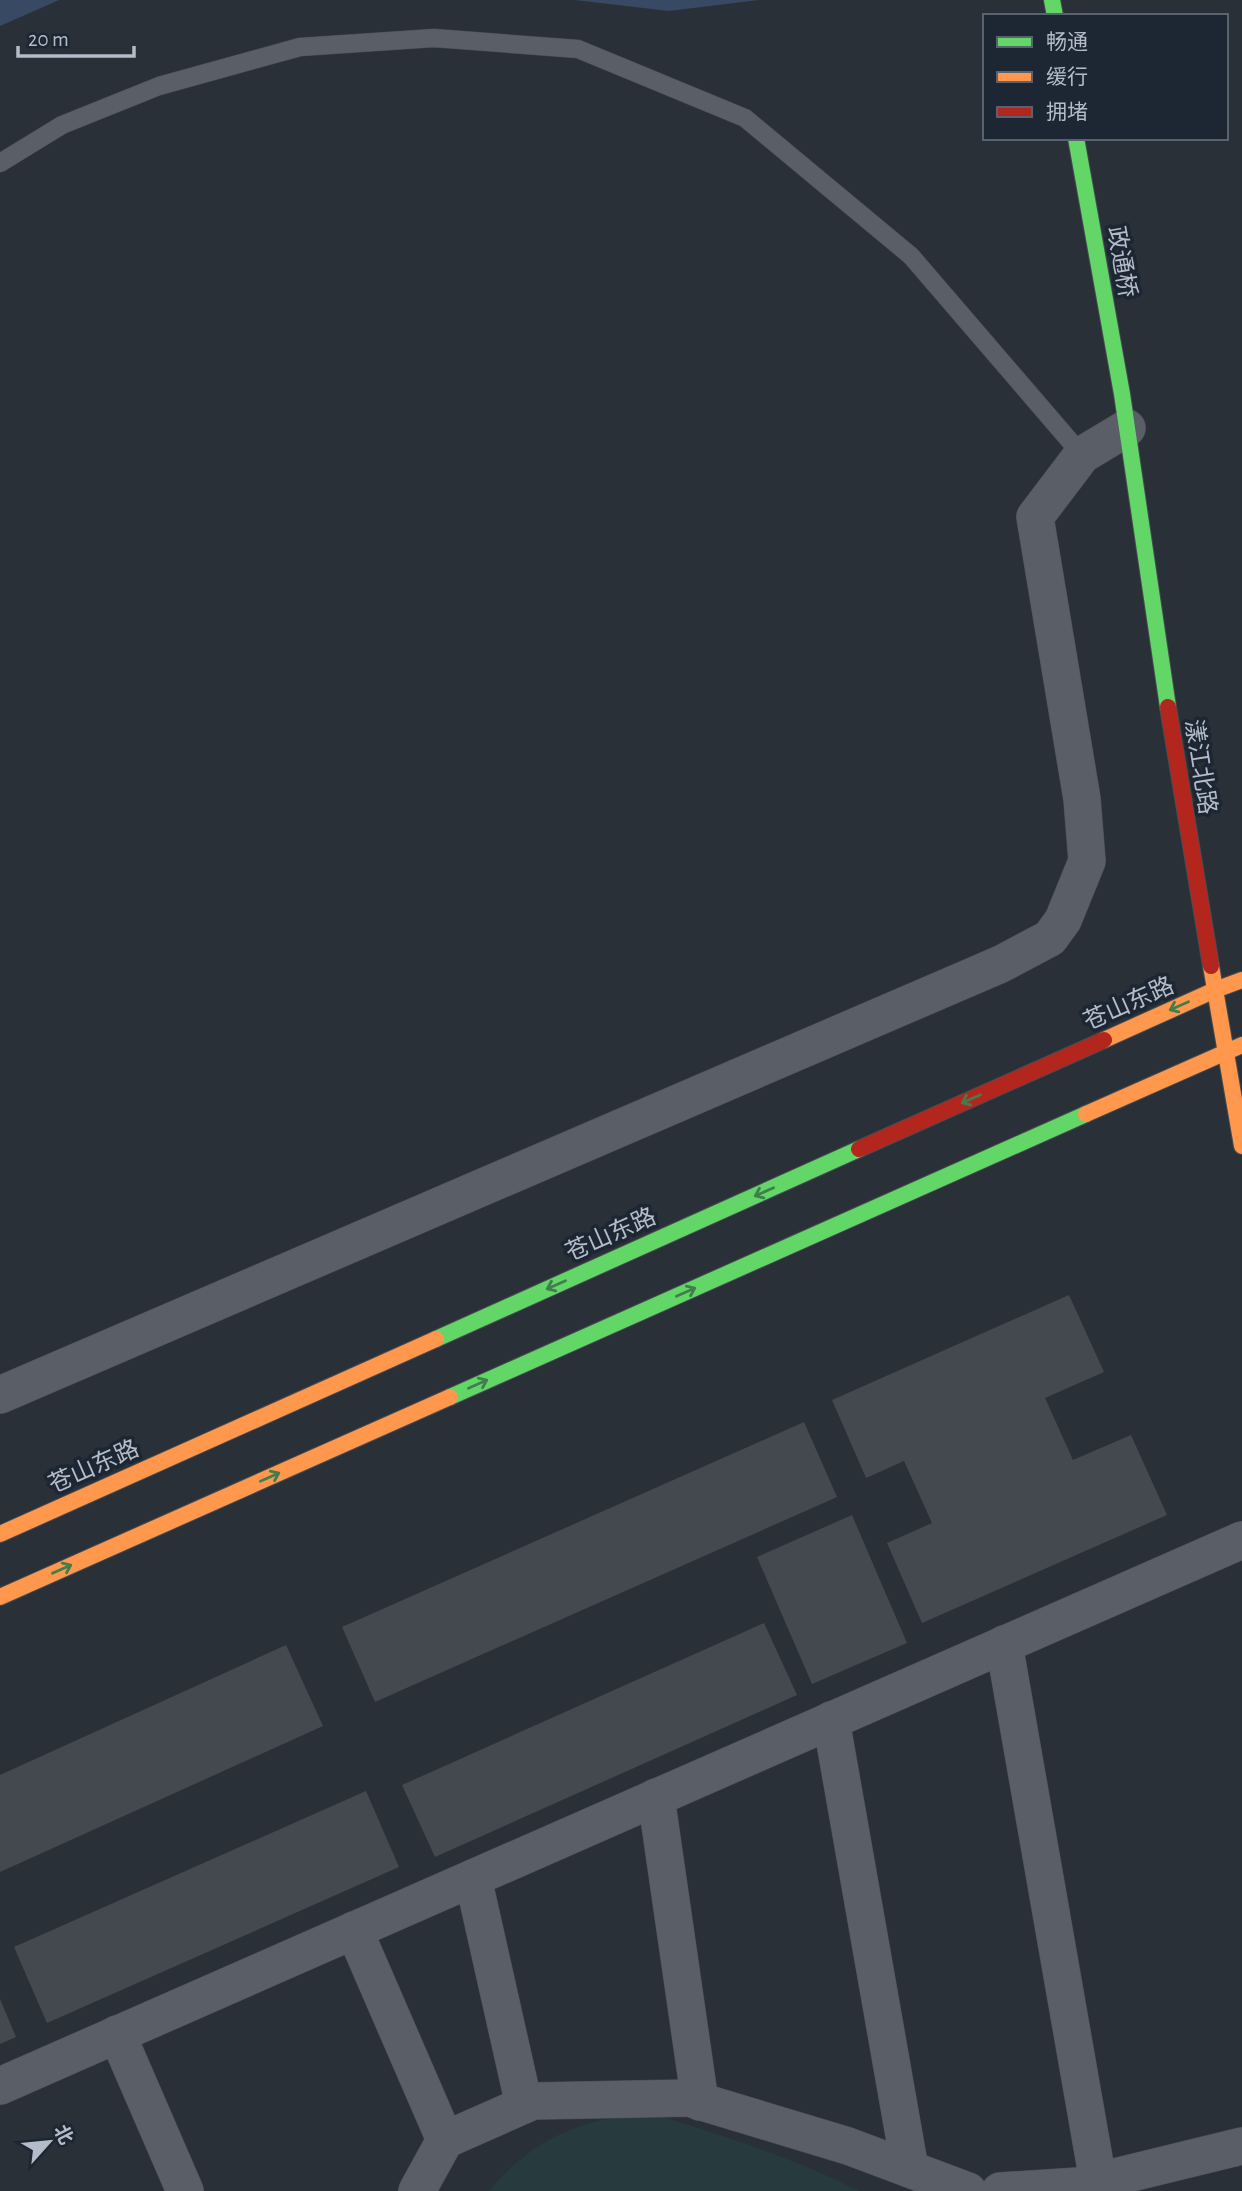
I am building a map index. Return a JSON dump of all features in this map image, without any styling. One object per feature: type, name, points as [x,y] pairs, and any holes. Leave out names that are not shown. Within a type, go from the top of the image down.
[{"type":"main road","name":"政通桥","points":[[1076,140],[1124,411]]},
{"type":"main road","name":"漾江北路","points":[[1124,411],[1175,757],[1242,1146]]},
{"type":"main road","name":"苍山东路","points":[[0,1534],[1242,980]]},
{"type":"main road","points":[[0,1597],[1242,1045]]},
{"type":"street","points":[[0,1395],[1001,964],[1050,938],[1063,920],[1087,861],[1082,799],[1035,517],[1082,454],[1124,411]]},
{"type":"street","points":[[0,2086],[1242,1541]]},
{"type":"street","points":[[1004,1644],[1098,2181]]},
{"type":"street","points":[[831,1720],[910,2169]]},
{"type":"street","points":[[656,1797],[700,2102]]},
{"type":"street","points":[[473,1878],[524,2105]]},
{"type":"street","points":[[354,1930],[445,2140]]},
{"type":"street","points":[[117,2034],[185,2191]]},
{"type":"street","points":[[417,2191],[445,2140],[533,2101],[689,2098],[848,2146],[968,2191]]},
{"type":"street","points":[[1000,2191],[1078,2186],[1242,2146]]},
{"type":"lane","points":[[0,163],[62,125],[159,86],[300,47],[434,38],[578,49],[745,118],[911,256],[1082,454]]},
{"type":"green space","points":[[652,2113],[783,2157],[859,2191],[489,2191],[524,2157],[562,2134],[604,2120]]},
{"type":"water","points":[[0,0],[59,0],[0,26]]},
{"type":"water","points":[[575,0],[759,0],[669,11]]},
{"type":"building","points":[[1069,1295],[1104,1372],[1045,1398],[1073,1460],[1131,1435],[1167,1515],[922,1623],[887,1543],[932,1523],[904,1461],[866,1478],[832,1400]]},
{"type":"building","points":[[804,1422],[837,1497],[375,1702],[342,1627]]},
{"type":"building","points":[[852,1515],[907,1643],[812,1684],[757,1557]]},
{"type":"building","points":[[764,1623],[797,1695],[435,1857],[402,1785]]},
{"type":"building","points":[[286,1645],[323,1726],[0,1872],[0,1775]]},
{"type":"building","points":[[366,1791],[399,1867],[47,2023],[14,1947]]},
{"type":"building","points":[[0,1999],[16,2037],[0,2044]]},
{"type":"traffic: fast","points":[[1052,0],[1055,14]]},
{"type":"traffic: fast","points":[[1076,140],[1122,394],[1168,707]]},
{"type":"traffic: fast","points":[[450,1397],[1086,1114]]},
{"type":"traffic: fast","points":[[436,1339],[859,1149]]},
{"type":"traffic: slow","points":[[1211,966],[1242,1146]]},
{"type":"traffic: slow","points":[[1104,1040],[1242,980]]},
{"type":"traffic: slow","points":[[1086,1114],[1242,1045]]},
{"type":"traffic: slow","points":[[0,1534],[436,1339]]},
{"type":"traffic: slow","points":[[0,1597],[450,1397]]},
{"type":"traffic: jam","points":[[1168,707],[1211,966]]},
{"type":"traffic: jam","points":[[859,1149],[1104,1040]]}]
